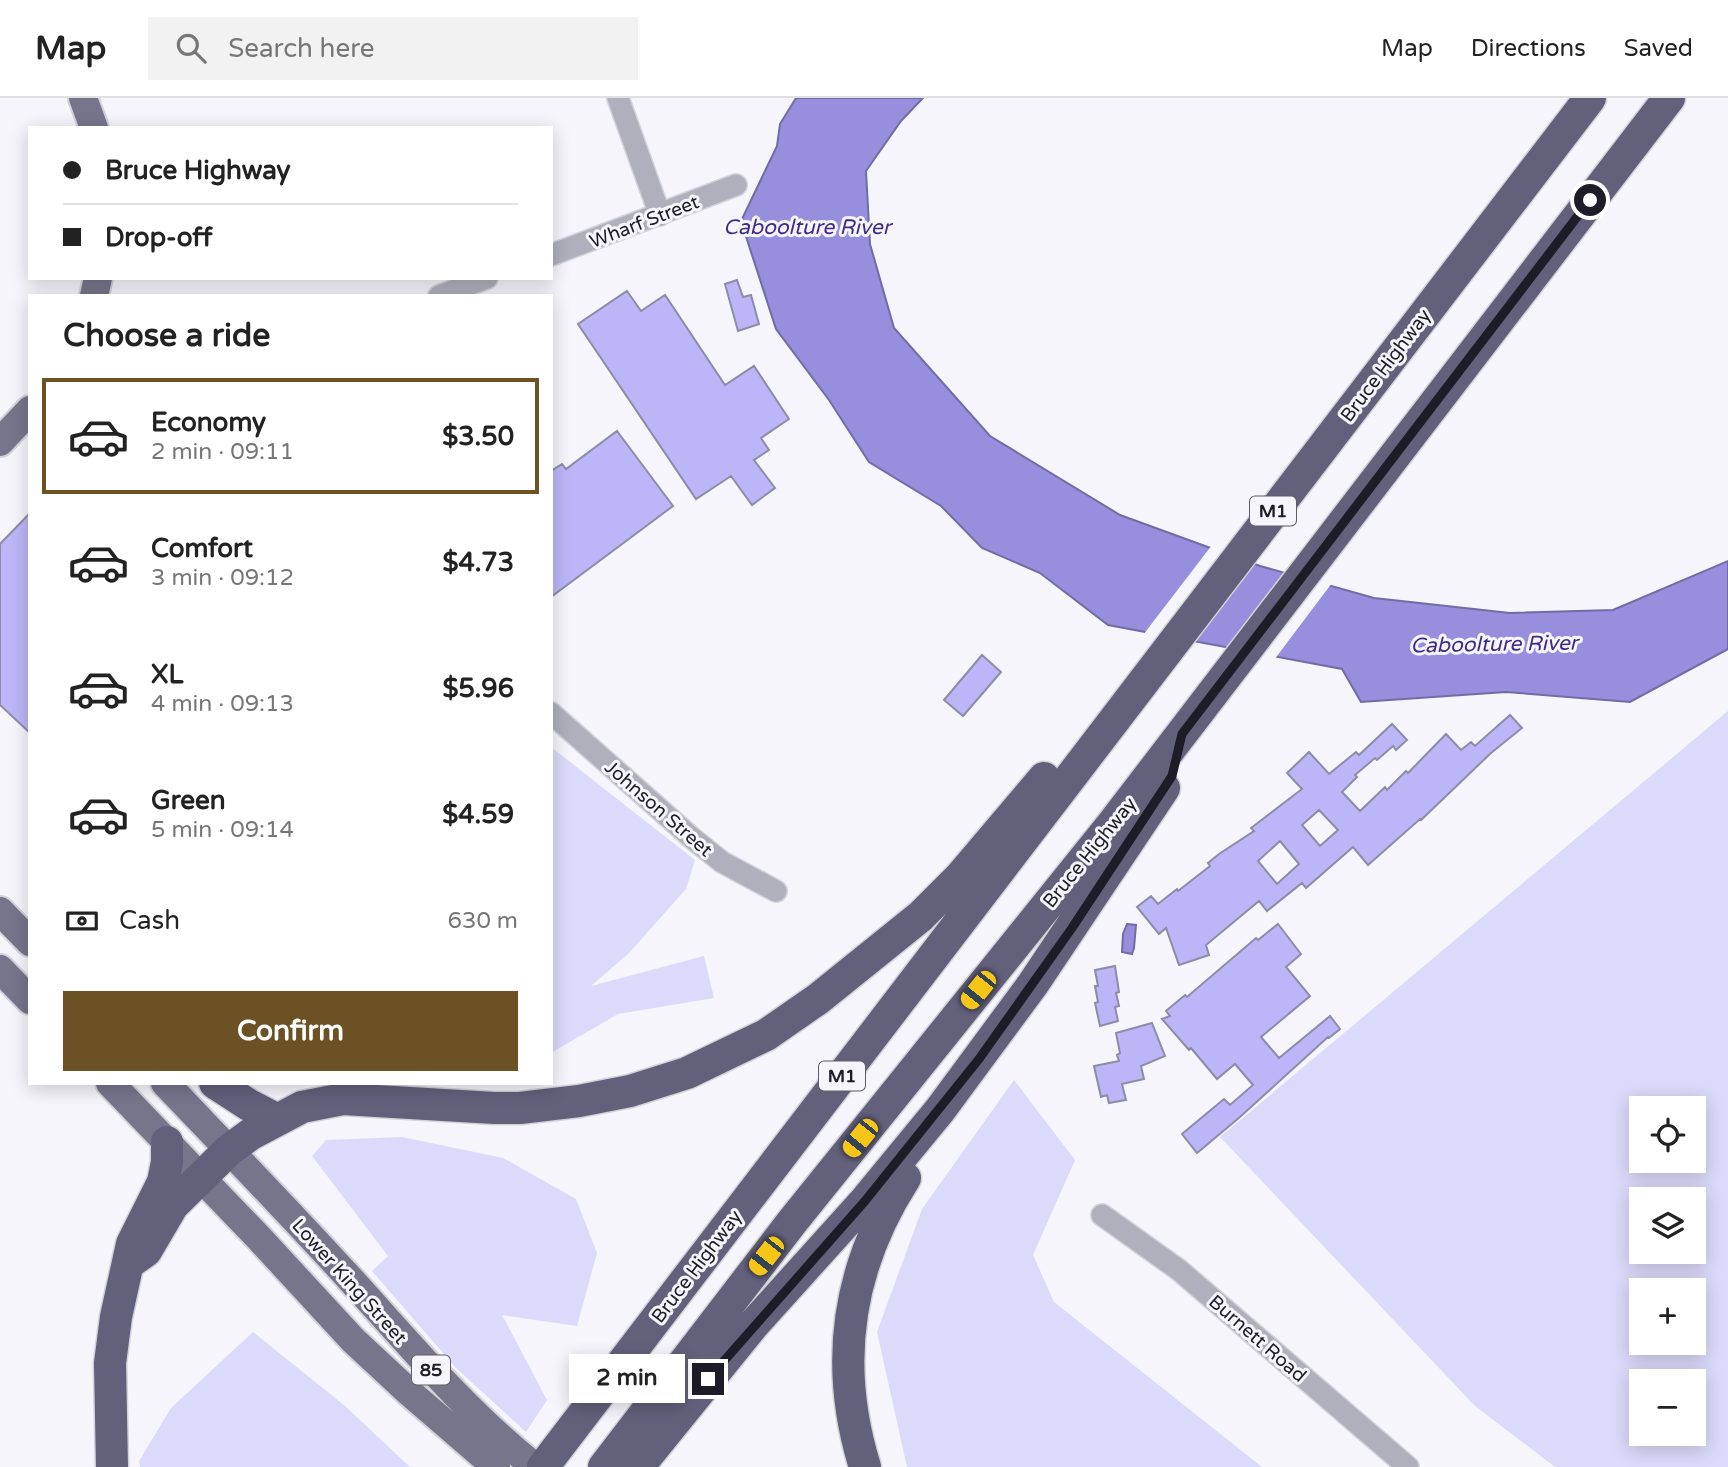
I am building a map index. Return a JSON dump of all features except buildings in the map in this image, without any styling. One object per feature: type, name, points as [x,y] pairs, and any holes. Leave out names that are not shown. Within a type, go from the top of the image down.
[{"type":"highway","name":"Bruce Highway","points":[[523,1463],[1130,698],[1590,98]]},
{"type":"highway","name":"Bruce Highway","points":[[604,1467],[801,1212],[1182,734],[1669,98]]},
{"type":"highway","points":[[129,1263],[146,1251],[173,1205],[229,1150],[276,1119],[302,1107],[343,1099],[494,1108],[520,1108],[579,1101],[643,1087],[687,1073],[766,1035],[818,999],[921,916],[994,838],[1098,712],[1130,698]]},
{"type":"highway","points":[[638,1467],[739,1342],[865,1201],[940,1110],[1033,984],[1172,776],[1182,734]]},
{"type":"highway","points":[[218,1085],[276,1119]]},
{"type":"highway","points":[[865,1467],[849,1398],[848,1348],[852,1304],[874,1232],[931,1138],[940,1110]]},
{"type":"highway","points":[[112,1467],[110,1363],[116,1317],[132,1244],[163,1182],[167,1142]]},
{"type":"main road","points":[[83,98],[93,126]]},
{"type":"main road","points":[[0,442],[28,412]]},
{"type":"main road","points":[[0,464],[28,437]]},
{"type":"main road","points":[[0,911],[28,940]]},
{"type":"main road","points":[[0,969],[28,998]]},
{"type":"main road","name":"Lower King Street","points":[[112,1085],[201,1176],[353,1340],[410,1393],[523,1463]]},
{"type":"main road","name":"85","points":[[167,1085],[229,1150]]},
{"type":"main road","name":"Lower King Street","points":[[229,1150],[442,1382],[523,1463]]},
{"type":"street","points":[[618,98],[660,215]]},
{"type":"street","name":"Wharf Street","points":[[553,254],[736,185]]},
{"type":"street","points":[[444,294],[482,280]]},
{"type":"street","name":"Johnson Street","points":[[553,715],[722,862],[776,891]]},
{"type":"street","name":"Burnett Road","points":[[1102,1215],[1179,1270],[1408,1467]]},
{"type":"shaded area","points":[[1728,711],[1728,1467],[1555,1467],[1475,1406],[1220,1137]]},
{"type":"shaded area","points":[[553,749],[695,860],[686,889],[629,953],[591,986],[704,956],[714,998],[618,1014],[553,1052]]},
{"type":"shaded area","points":[[1014,1080],[1075,1160],[1033,1255],[1054,1302],[1262,1467],[907,1467],[877,1332],[922,1209]]},
{"type":"shaded area","points":[[402,1137],[503,1158],[576,1199],[597,1253],[577,1326],[502,1315],[547,1400],[526,1432],[456,1368],[372,1271],[388,1256],[312,1156],[326,1140]]},
{"type":"shaded area","points":[[253,1332],[345,1406],[410,1467],[140,1467],[139,1461],[171,1408]]},
{"type":"water","name":"Caboolture River","points":[[796,98],[923,98],[901,121],[866,171],[870,244],[894,328],[990,436],[1120,515],[1260,566],[1374,598],[1510,613],[1613,610],[1728,561],[1728,649],[1630,702],[1506,692],[1361,702],[1342,669],[1108,625],[1040,573],[982,548],[941,506],[869,462],[829,400],[776,329],[741,221],[777,146],[780,124]]},
{"type":"water","points":[[1127,924],[1136,925],[1132,954],[1122,952],[1123,934]]},
{"type":"pier","points":[[1212,545],[1255,561],[1191,644],[1143,635]]},
{"type":"pier","points":[[1287,570],[1332,583],[1274,660],[1225,651]]},
{"type":"route","points":[[708,1379],[865,1201],[966,1076],[1072,928],[1172,776],[1182,734],[1590,200]]}]
